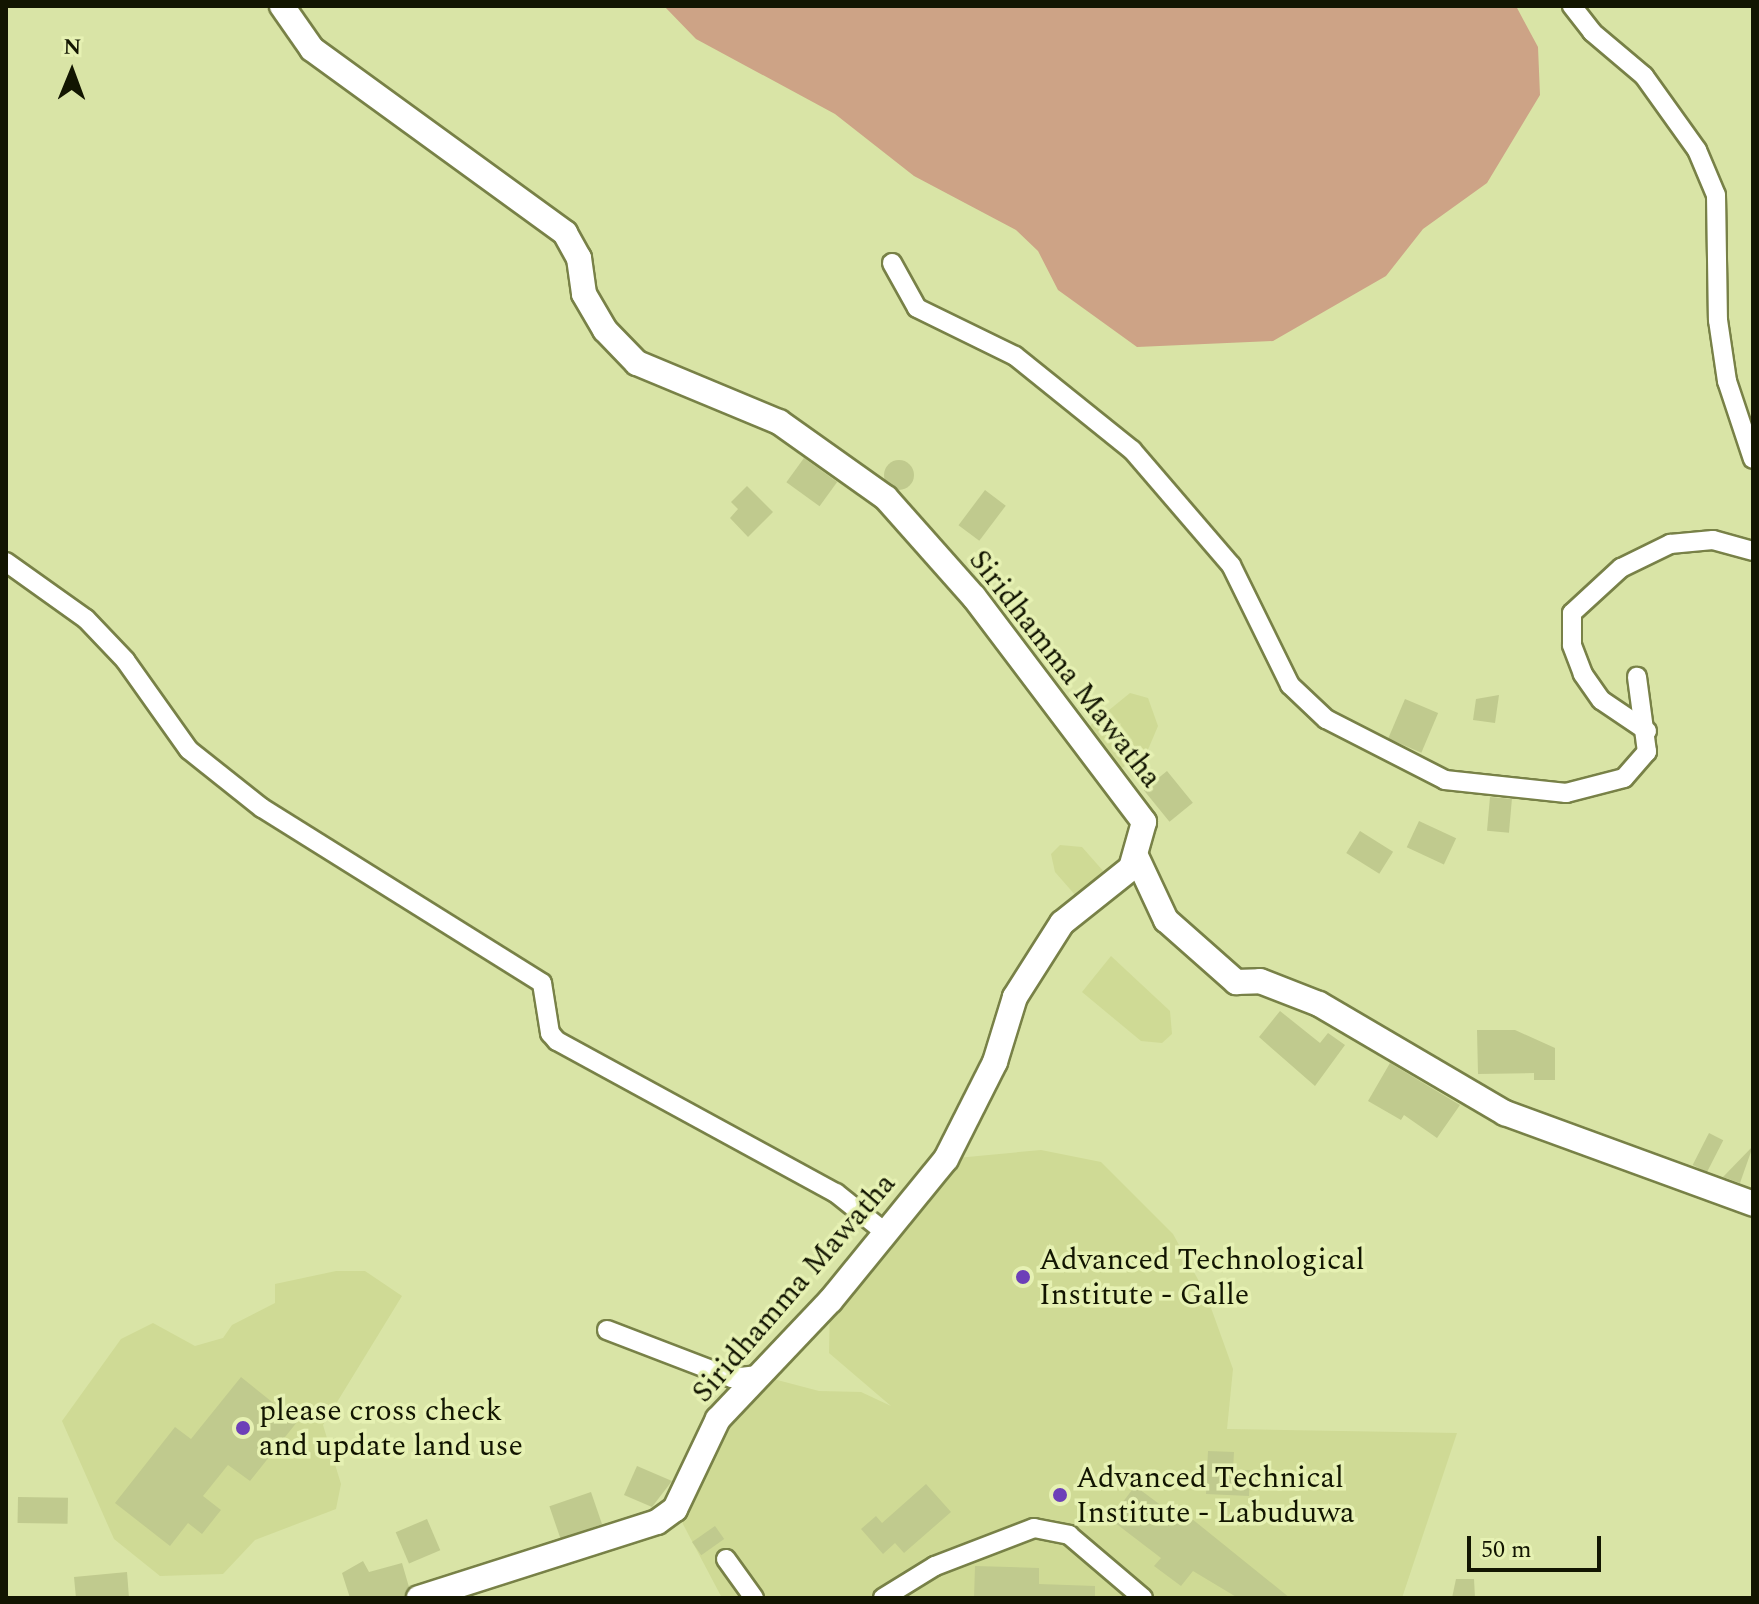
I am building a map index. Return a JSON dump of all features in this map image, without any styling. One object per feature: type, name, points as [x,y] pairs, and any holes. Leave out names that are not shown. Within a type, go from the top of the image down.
[{"type":"street","name":"Siridhamma Mawatha","points":[[282,6],[312,49],[565,233],[579,258],[584,294],[605,330],[637,363],[779,422],[886,498],[974,597],[1144,822],[1131,868],[1062,923],[1015,997],[995,1062],[946,1159],[886,1233],[718,1419],[693,1480],[675,1509],[657,1522],[419,1598]]},
{"type":"street","points":[[1572,6],[1592,32],[1644,76],[1697,150],[1716,195],[1718,320],[1727,381],[1753,459]]},
{"type":"street","points":[[892,263],[917,308],[1015,356],[1132,450],[1231,565],[1290,685],[1326,719],[1445,780],[1566,793],[1624,778],[1647,752],[1647,731],[1637,677]]},
{"type":"street","points":[[1647,731],[1601,700],[1583,674],[1572,645],[1572,613],[1621,568],[1670,544],[1713,540],[1753,551]]},
{"type":"street","points":[[6,562],[86,619],[125,660],[189,750],[262,808],[542,983],[550,1033],[557,1041],[836,1193],[886,1233]]},
{"type":"street","points":[[1136,856],[1166,920],[1191,948],[1236,982],[1260,981],[1319,1004],[1505,1113],[1753,1204]]},
{"type":"street","points":[[607,1330],[732,1378],[758,1375]]},
{"type":"street","points":[[883,1598],[935,1566],[1034,1528],[1069,1535],[1143,1598]]},
{"type":"street","points":[[726,1559],[754,1598]]},
{"type":"shaded area","points":[[664,6],[1516,6],[1538,47],[1540,95],[1487,183],[1423,229],[1386,276],[1273,341],[1137,347],[1058,290],[1038,251],[1016,230],[914,176],[835,114],[696,39]]},
{"type":"shaded area","points":[[1130,693],[1148,698],[1158,726],[1147,752],[1106,778],[1076,737]]},
{"type":"shaded area","points":[[1060,845],[1082,847],[1112,881],[1083,904],[1055,872],[1051,854]]},
{"type":"shaded area","points":[[1111,956],[1170,1011],[1172,1034],[1162,1043],[1141,1041],[1082,992]]},
{"type":"shaded area","name":"Advanced Technical Institute - Labuduwa","points":[[1041,1150],[1101,1162],[1173,1234],[1206,1294],[1233,1369],[1227,1429],[1457,1433],[1402,1598],[722,1598],[675,1509],[758,1375],[819,1391],[861,1392],[891,1406],[829,1353],[830,1301],[946,1159]]},
{"type":"shaded area","points":[[336,1271],[365,1271],[402,1296],[323,1425],[341,1484],[336,1509],[255,1540],[223,1574],[160,1576],[114,1539],[62,1421],[121,1339],[153,1323],[195,1346],[223,1338],[232,1325],[275,1303],[275,1284]]},
{"type":"building","points":[[804,458],[837,482],[820,506],[786,482]]},
{"type":"building","points":[[899,460],[905,461],[913,469],[913,481],[905,489],[899,490],[893,489],[885,481],[884,475],[885,469],[893,461]]},
{"type":"building","points":[[747,486],[773,512],[748,537],[730,518],[738,509],[731,502]]},
{"type":"building","points":[[985,490],[1006,506],[979,541],[959,525]]},
{"type":"building","points":[[1499,695],[1495,723],[1473,720],[1476,699]]},
{"type":"building","points":[[1405,699],[1438,713],[1421,753],[1388,739]]},
{"type":"building","points":[[1167,771],[1193,803],[1169,822],[1144,790]]},
{"type":"building","points":[[1490,797],[1512,799],[1509,833],[1487,831]]},
{"type":"building","points":[[1419,821],[1456,838],[1444,865],[1407,847]]},
{"type":"building","points":[[1360,831],[1393,852],[1379,874],[1346,853]]},
{"type":"building","points":[[1280,1011],[1320,1043],[1328,1033],[1345,1045],[1315,1086],[1259,1037]]},
{"type":"building","points":[[1477,1030],[1515,1030],[1555,1048],[1555,1080],[1534,1080],[1534,1073],[1478,1074]]},
{"type":"building","points":[[1390,1063],[1460,1105],[1437,1138],[1404,1115],[1401,1120],[1368,1101]]},
{"type":"building","points":[[1709,1133],[1723,1140],[1707,1172],[1693,1165]]},
{"type":"building","points":[[1753,1146],[1740,1183],[1723,1177]]},
{"type":"building","points":[[241,1377],[297,1422],[250,1481],[228,1465],[203,1496],[221,1510],[202,1534],[188,1523],[170,1546],[115,1503],[175,1427],[191,1439]]},
{"type":"building","points":[[1208,1451],[1234,1452],[1233,1470],[1250,1470],[1249,1496],[1206,1494]]},
{"type":"building","points":[[637,1466],[672,1481],[652,1507],[624,1495]]},
{"type":"building","points":[[926,1484],[951,1512],[904,1553],[895,1543],[883,1554],[861,1529],[876,1516],[882,1523]]},
{"type":"building","points":[[1135,1486],[1166,1509],[1171,1502],[1290,1598],[1238,1598],[1193,1571],[1181,1586],[1154,1566],[1161,1558],[1110,1519]]},
{"type":"building","points":[[591,1492],[602,1524],[560,1538],[549,1506]]},
{"type":"building","points":[[18,1497],[68,1498],[68,1524],[18,1523]]},
{"type":"building","points":[[427,1519],[440,1550],[409,1564],[396,1532]]},
{"type":"building","points":[[715,1526],[724,1539],[701,1555],[692,1542]]},
{"type":"building","points":[[363,1561],[369,1572],[402,1563],[409,1587],[404,1597],[350,1598],[342,1573]]},
{"type":"building","points":[[975,1566],[1039,1568],[1039,1584],[1095,1586],[1095,1598],[974,1598]]},
{"type":"building","points":[[127,1572],[129,1598],[76,1598],[74,1577]]},
{"type":"building","points":[[1456,1579],[1474,1579],[1475,1598],[1452,1598]]},
{"type":"place","name":"Advanced Technological Institute - Galle","points":[[1023,1277]]},
{"type":"place","name":"please cross check and update land use","points":[[243,1428]]},
{"type":"place","name":"Advanced Technical Institute - Labuduwa","points":[[1060,1495]]}]
